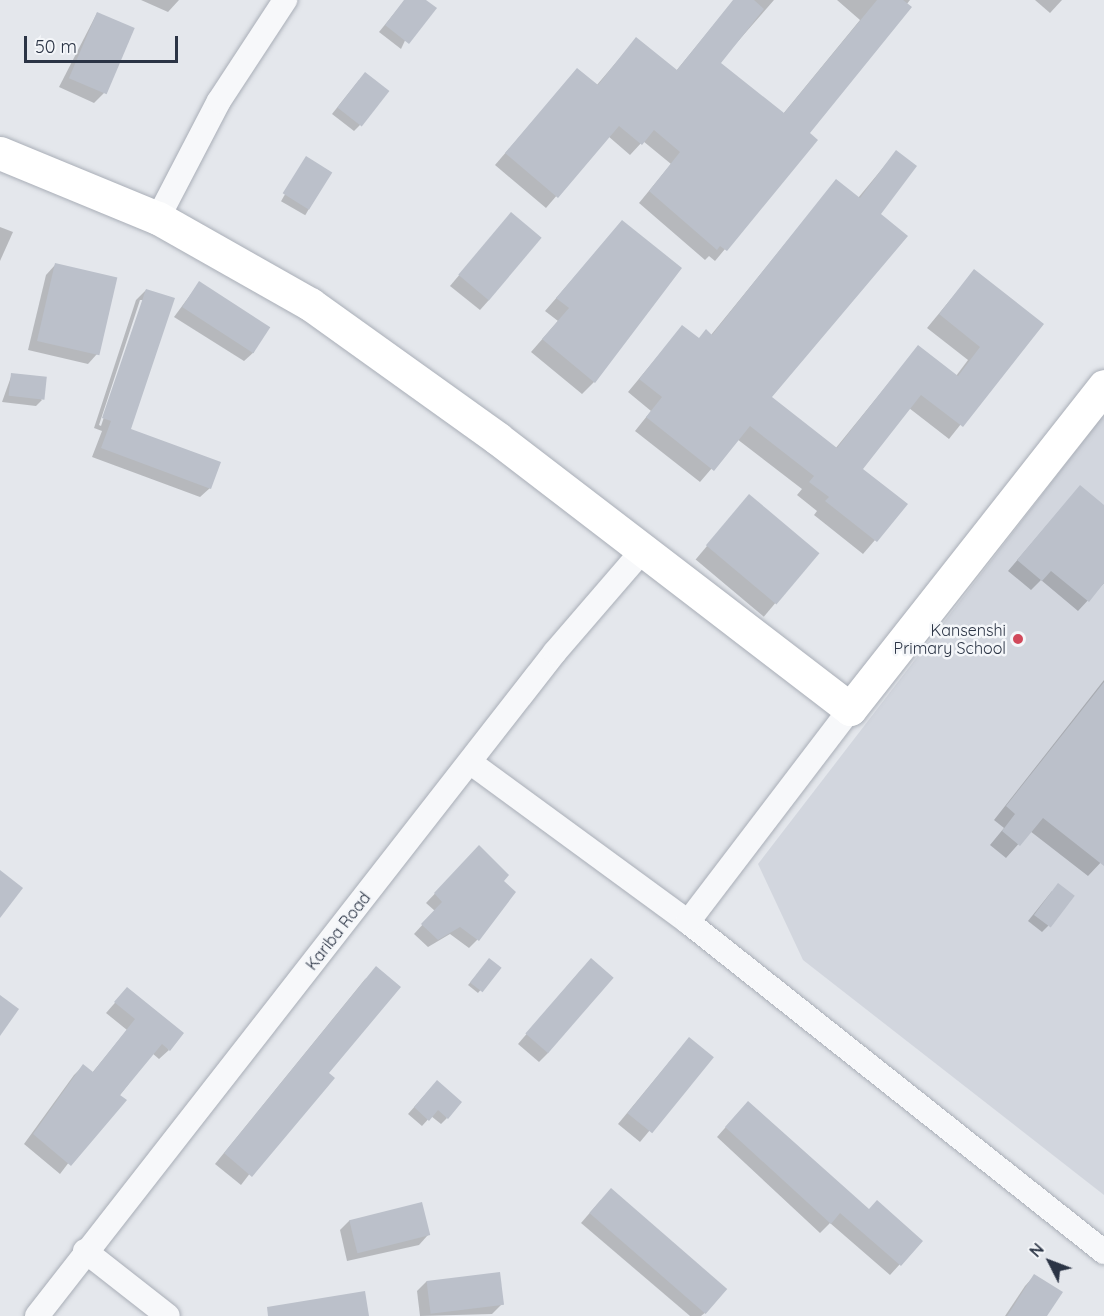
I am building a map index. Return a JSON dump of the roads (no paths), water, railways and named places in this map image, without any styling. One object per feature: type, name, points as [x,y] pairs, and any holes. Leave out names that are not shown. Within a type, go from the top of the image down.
[{"type":"street","points":[[158,218],[219,101],[285,0]]},
{"type":"street","points":[[0,153],[158,218],[310,304],[644,549],[850,709]]},
{"type":"street","points":[[688,922],[850,709],[1104,386]]},
{"type":"street","name":"Kariba Road","points":[[37,1316],[85,1251],[471,763],[555,652],[644,549]]},
{"type":"street","points":[[471,763],[688,922],[1104,1252]]},
{"type":"street","points":[[85,1251],[168,1316]]},
{"type":"place","name":"Kansenshi Primary School","points":[[1018,639]]}]
